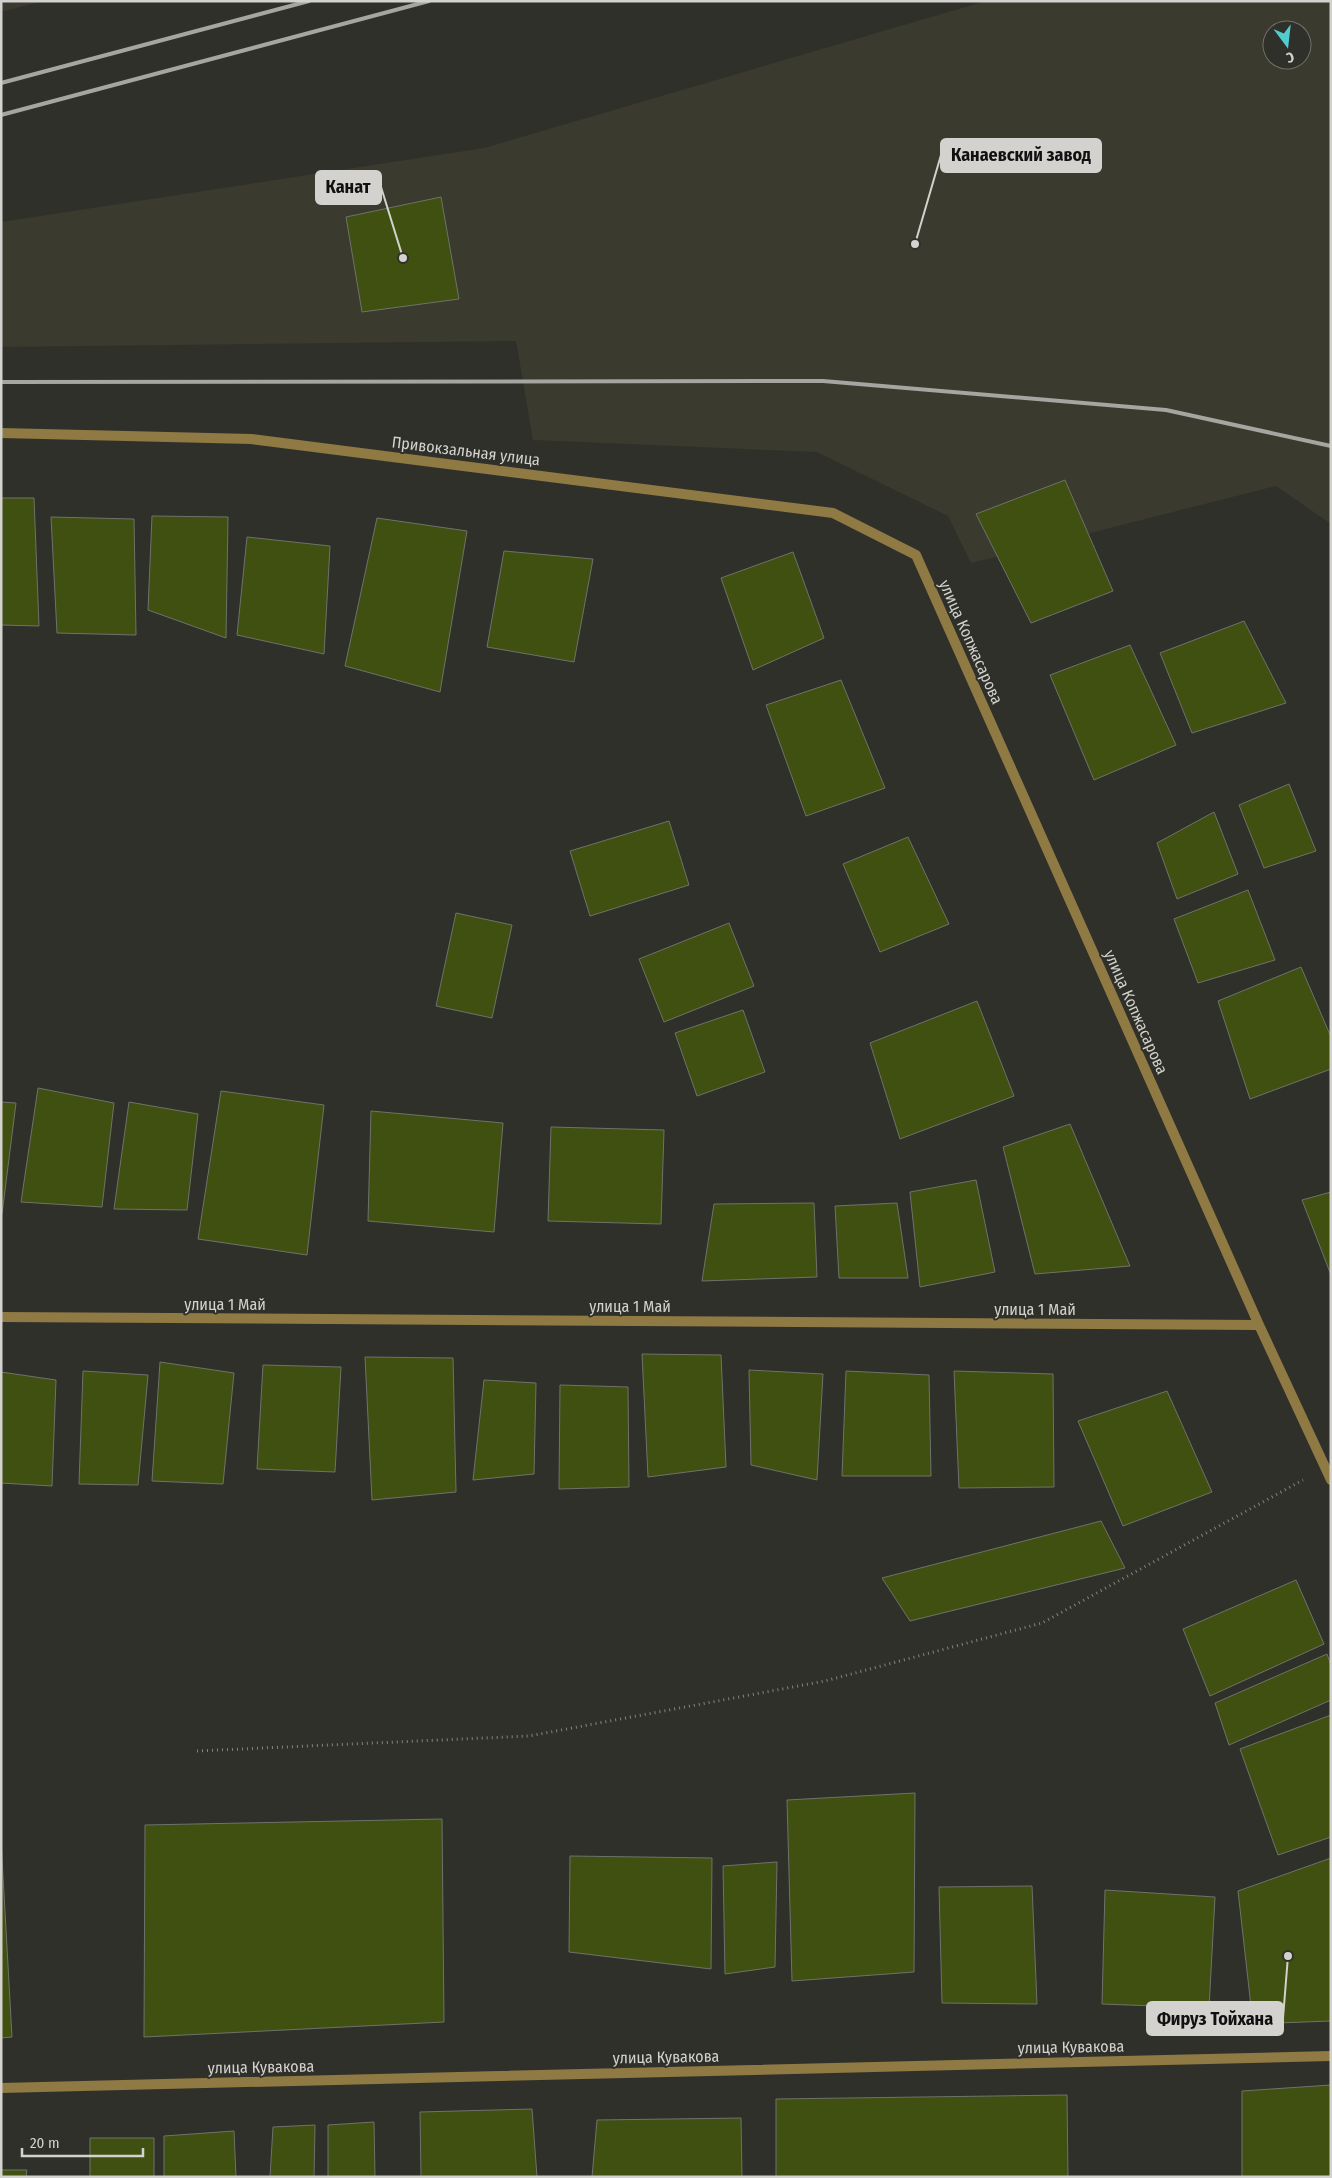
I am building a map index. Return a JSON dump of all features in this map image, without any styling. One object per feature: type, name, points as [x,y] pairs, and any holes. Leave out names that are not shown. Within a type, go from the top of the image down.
[{"type":"street","name":"Привокзальная улица","points":[[1,434],[252,439],[833,513],[916,554]]},
{"type":"street","name":"улица Копжасарова","points":[[916,554],[1259,1325],[1331,1480]]},
{"type":"street","name":"улица 1 Май","points":[[1,1317],[1259,1325]]},
{"type":"street","name":"улица Кувакова","points":[[1,2088],[1331,2056]]},
{"type":"path","points":[[197,1751],[529,1736],[826,1681],[1042,1622],[1325,1468]]},
{"type":"shaded area","points":[[1,1],[43,1],[1,12]]},
{"type":"shaded area","points":[[986,1],[1331,1],[1331,524],[1276,486],[971,563],[948,516],[817,452],[533,440],[516,341],[1,347],[1,222],[484,148]]},
{"type":"building","points":[[441,197],[459,299],[362,312],[346,217]]},
{"type":"building","points":[[1065,480],[1113,591],[1031,623],[976,514]]},
{"type":"building","points":[[1,498],[34,498],[39,626],[1,625]]},
{"type":"building","points":[[152,516],[228,517],[226,638],[148,610]]},
{"type":"building","points":[[51,517],[134,519],[136,635],[57,633]]},
{"type":"building","points":[[377,518],[467,531],[440,692],[345,666]]},
{"type":"building","points":[[247,537],[330,546],[324,654],[237,635]]},
{"type":"building","points":[[504,551],[593,559],[574,662],[487,647]]},
{"type":"building","points":[[793,552],[824,638],[753,670],[721,578]]},
{"type":"building","points":[[1244,621],[1286,703],[1192,733],[1160,653]]},
{"type":"building","points":[[1130,645],[1176,745],[1094,780],[1050,675]]},
{"type":"building","points":[[841,680],[885,788],[806,816],[766,705]]},
{"type":"building","points":[[1289,784],[1316,851],[1264,868],[1239,805]]},
{"type":"building","points":[[1214,812],[1238,874],[1177,899],[1157,843]]},
{"type":"building","points":[[669,821],[689,885],[590,916],[570,851]]},
{"type":"building","points":[[908,837],[949,924],[880,952],[843,864]]},
{"type":"building","points":[[1248,890],[1275,960],[1198,983],[1174,919]]},
{"type":"building","points":[[456,913],[512,925],[492,1018],[436,1006]]},
{"type":"building","points":[[729,923],[754,986],[664,1022],[639,959]]},
{"type":"building","points":[[1301,967],[1331,1037],[1331,1069],[1250,1099],[1218,1001]]},
{"type":"building","points":[[977,1001],[1014,1096],[900,1139],[870,1043]]},
{"type":"building","points":[[743,1010],[765,1072],[697,1096],[675,1033]]},
{"type":"building","points":[[38,1088],[114,1103],[102,1207],[21,1202]]},
{"type":"building","points":[[221,1091],[324,1105],[307,1255],[198,1239]]},
{"type":"building","points":[[1,1102],[16,1103],[2,1214],[1,1214]]},
{"type":"building","points":[[129,1102],[198,1114],[187,1210],[114,1209]]},
{"type":"building","points":[[371,1111],[503,1123],[494,1232],[368,1221]]},
{"type":"building","points":[[1070,1124],[1130,1266],[1035,1274],[1003,1147]]},
{"type":"building","points":[[551,1127],[664,1130],[661,1224],[548,1221]]},
{"type":"building","points":[[976,1180],[995,1272],[920,1287],[910,1192]]},
{"type":"building","points":[[1331,1192],[1331,1275],[1302,1200]]},
{"type":"building","points":[[814,1203],[817,1277],[702,1281],[714,1204]]},
{"type":"building","points":[[897,1203],[908,1278],[839,1278],[835,1206]]},
{"type":"building","points":[[642,1354],[721,1355],[726,1467],[648,1477]]},
{"type":"building","points":[[365,1357],[453,1358],[456,1492],[372,1500]]},
{"type":"building","points":[[160,1362],[234,1373],[223,1484],[152,1481]]},
{"type":"building","points":[[263,1365],[341,1367],[335,1472],[257,1469]]},
{"type":"building","points":[[749,1370],[823,1374],[817,1480],[751,1465]]},
{"type":"building","points":[[83,1371],[148,1375],[138,1485],[79,1484]]},
{"type":"building","points":[[846,1371],[929,1375],[931,1476],[842,1476]]},
{"type":"building","points":[[954,1371],[1053,1374],[1054,1487],[959,1488]]},
{"type":"building","points":[[1,1372],[56,1380],[52,1486],[1,1483]]},
{"type":"building","points":[[484,1380],[536,1383],[534,1474],[473,1480]]},
{"type":"building","points":[[560,1385],[628,1387],[629,1487],[559,1489]]},
{"type":"building","points":[[1167,1391],[1212,1492],[1123,1526],[1078,1421]]},
{"type":"building","points":[[1101,1521],[1125,1568],[910,1621],[882,1578]]},
{"type":"building","points":[[1296,1580],[1324,1644],[1210,1696],[1183,1629]]},
{"type":"building","points":[[1327,1654],[1331,1665],[1331,1700],[1229,1745],[1215,1703]]},
{"type":"building","points":[[1331,1715],[1331,1837],[1278,1855],[1240,1749]]},
{"type":"building","points":[[915,1793],[914,1972],[792,1981],[787,1800]]},
{"type":"building","points":[[442,1819],[444,2022],[144,2037],[145,1825]]},
{"type":"building","points":[[1,1840],[12,2037],[1,2038]]},
{"type":"building","points":[[570,1856],[712,1858],[711,1969],[569,1952]]},
{"type":"building","points":[[1331,1858],[1331,2021],[1253,2024],[1238,1891]]},
{"type":"building","points":[[777,1862],[775,1967],[725,1974],[723,1866]]},
{"type":"building","points":[[1032,1886],[1037,2004],[942,2003],[939,1887]]},
{"type":"building","points":[[1105,1890],[1215,1897],[1209,2008],[1102,2004]]},
{"type":"building","points":[[1331,2085],[1331,2177],[1242,2177],[1242,2091]]},
{"type":"building","points":[[1067,2095],[1068,2177],[776,2177],[776,2099]]},
{"type":"building","points":[[532,2109],[537,2177],[421,2177],[420,2112]]},
{"type":"building","points":[[741,2118],[742,2177],[592,2177],[597,2120]]},
{"type":"building","points":[[374,2122],[375,2177],[328,2177],[328,2125]]},
{"type":"building","points":[[315,2125],[314,2177],[270,2177],[273,2127]]},
{"type":"building","points":[[234,2131],[236,2177],[164,2177],[164,2136]]},
{"type":"building","points":[[90,2138],[154,2138],[154,2177],[90,2177]]},
{"type":"building","points":[[1,2170],[27,2170],[26,2177],[1,2177]]},
{"type":"railway","points":[[1,83],[309,1]]},
{"type":"railway","points":[[1,115],[429,1]]},
{"type":"railway","points":[[1,382],[823,381],[1166,410],[1331,446]]},
{"type":"place","name":"Канаевский завод","points":[[915,244]]},
{"type":"place","name":"Канат","points":[[403,258]]},
{"type":"place","name":"Фируз Тойхана","points":[[1288,1956]]}]
